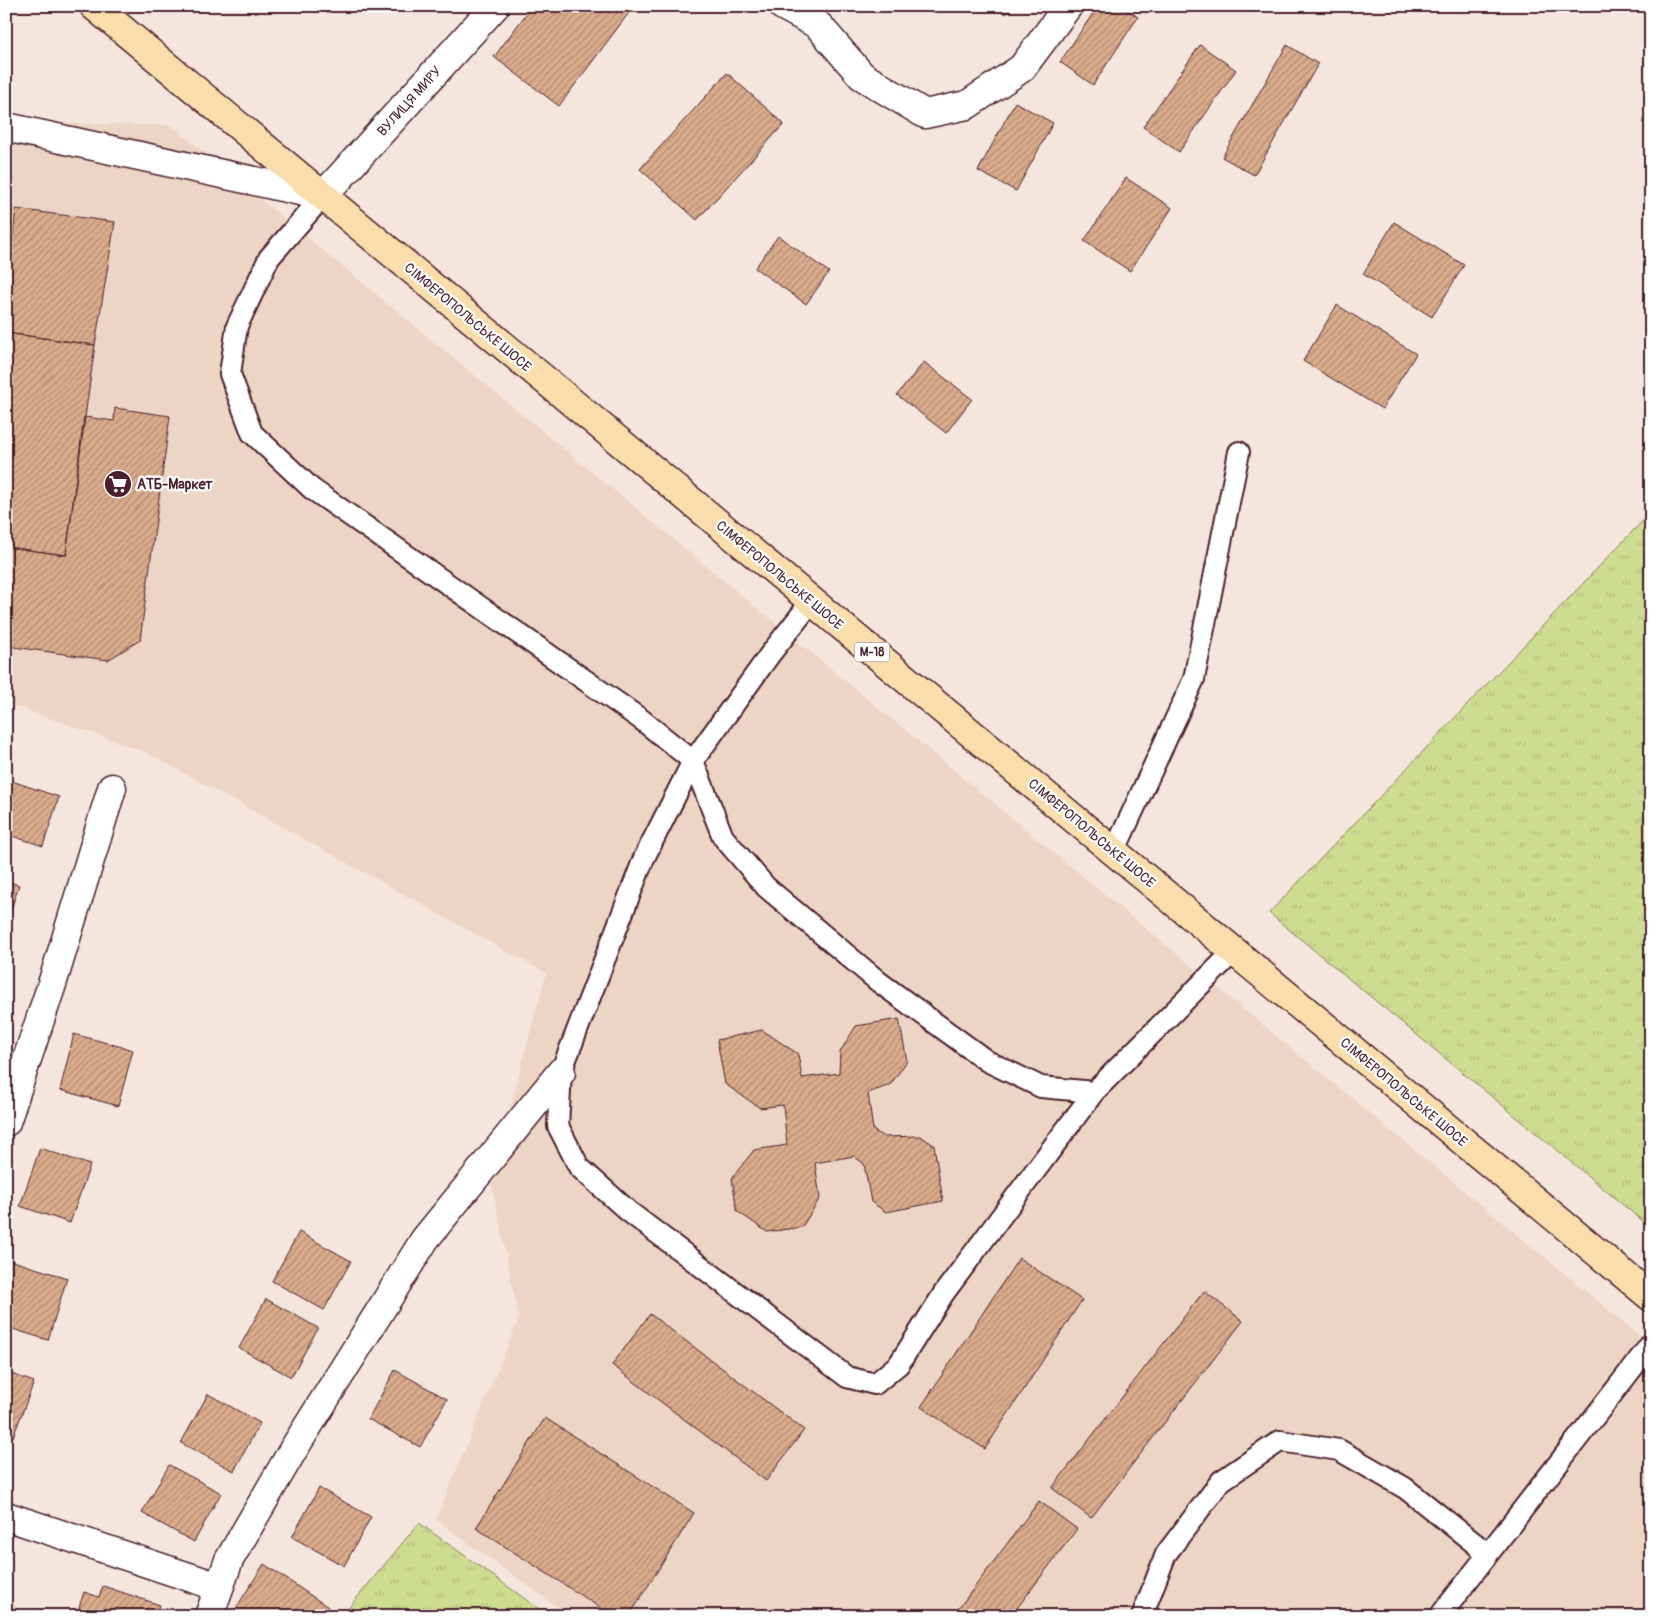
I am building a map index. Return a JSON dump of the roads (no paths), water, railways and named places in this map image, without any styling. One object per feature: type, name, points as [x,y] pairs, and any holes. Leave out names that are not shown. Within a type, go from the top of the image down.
[{"type":"highway","name":"СІМФЕРОПОЛЬСЬКЕ ШОСЕ","points":[[94,6],[1651,1297]]},
{"type":"street","name":"ВУЛИЦЯ МИРУ","points":[[323,196],[495,6]]},
{"type":"street","points":[[783,6],[818,25],[862,76],[925,114],[967,105],[1022,68],[1068,6]]},
{"type":"street","points":[[6,127],[323,196]]},
{"type":"street","points":[[6,1122],[53,981],[112,788]]},
{"type":"street","points":[[209,1616],[229,1560],[293,1450],[425,1239],[560,1072]]},
{"type":"street","points":[[6,1516],[219,1587]]},
{"type":"lane","points":[[323,196],[269,258],[237,326],[230,374],[252,433],[312,489],[642,720],[693,761],[723,837],[766,887],[878,982],[987,1062],[1041,1087],[1094,1092]]},
{"type":"lane","points":[[1114,852],[1194,679],[1239,452]]},
{"type":"lane","points":[[812,602],[771,653],[693,761],[644,858],[560,1072],[558,1126],[579,1167],[628,1211],[847,1377],[875,1384],[899,1364],[944,1293],[1094,1092],[1234,952]]},
{"type":"lane","points":[[1440,1616],[1651,1344]]},
{"type":"lane","points":[[1142,1616],[1166,1554],[1221,1481],[1280,1441],[1339,1450],[1405,1488],[1488,1554]]},
{"type":"place","name":"АТБ-Маркет","points":[[118,484]]}]
